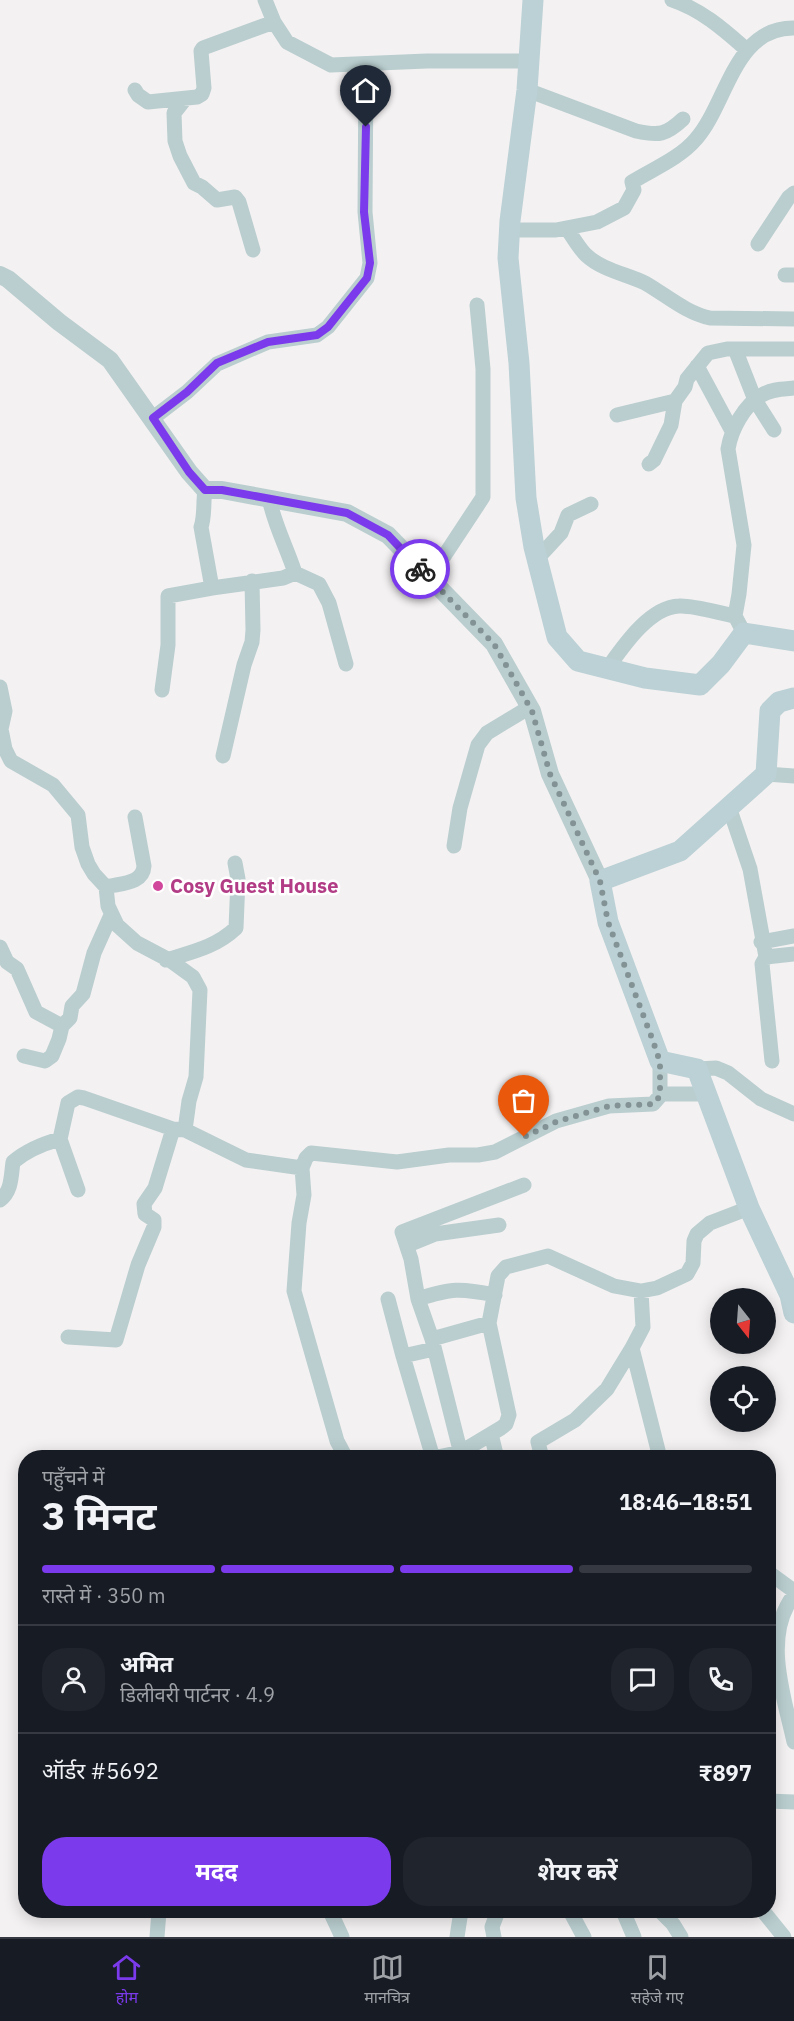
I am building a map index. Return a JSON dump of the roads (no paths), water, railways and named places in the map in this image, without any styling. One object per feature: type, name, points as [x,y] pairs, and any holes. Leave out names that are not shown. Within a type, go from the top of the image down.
[{"type":"main road","points":[[533,0],[527,90],[508,258],[519,363],[526,498],[537,559],[556,637],[578,662],[645,678],[700,685],[721,664],[739,624],[794,641]]},
{"type":"main road","points":[[794,698],[779,702],[770,711],[766,774],[680,851],[600,881],[608,922],[660,1062],[697,1069],[749,1208],[790,1295],[794,1313]]},
{"type":"street","points":[[265,0],[274,22],[287,42],[331,65],[427,61],[528,61]]},
{"type":"street","points":[[672,0],[685,4],[713,21],[747,50]]},
{"type":"street","points":[[135,90],[148,102],[185,99],[202,94],[204,88],[201,51],[203,48],[274,22]]},
{"type":"street","points":[[510,230],[567,229],[597,222],[624,208],[634,190],[632,182],[685,150],[695,141],[704,129],[736,66],[747,50],[768,33],[794,28]]},
{"type":"street","points":[[153,418],[187,392],[217,363],[268,342],[317,335],[328,327],[367,278],[370,263],[364,212],[366,64]]},
{"type":"street","points":[[527,90],[636,131],[650,134],[664,133],[673,129],[683,119]]},
{"type":"street","points":[[185,99],[174,114],[173,123],[180,156],[194,183],[217,200],[234,197],[239,202],[253,250]]},
{"type":"street","points":[[758,244],[789,196],[794,193]]},
{"type":"street","points":[[567,229],[586,255],[595,261],[646,284],[700,316],[794,319]]},
{"type":"street","points":[[0,275],[110,360],[189,472],[205,490],[269,498],[347,513],[388,535],[494,644],[530,707],[550,774],[600,881]]},
{"type":"street","points":[[429,579],[483,497],[483,369],[477,305]]},
{"type":"street","points":[[649,464],[654,460],[671,425],[675,401],[708,353],[735,349],[794,349]]},
{"type":"street","points":[[735,349],[755,400],[774,430]]},
{"type":"street","points":[[697,366],[732,431]]},
{"type":"street","points":[[607,669],[632,636],[660,611],[678,606],[739,624],[739,594],[744,545],[728,449],[732,431],[755,400],[762,395],[771,391],[794,388]]},
{"type":"street","points":[[617,415],[675,401]]},
{"type":"street","points":[[205,490],[202,506],[204,520],[201,527],[212,588]]},
{"type":"street","points":[[269,498],[272,514],[295,573],[319,584],[329,603],[346,664]]},
{"type":"street","points":[[537,559],[561,533],[568,515],[591,504]]},
{"type":"street","points":[[162,690],[168,645],[168,596],[252,581],[283,578],[295,573]]},
{"type":"street","points":[[223,756],[254,630],[252,581]]},
{"type":"street","points":[[0,687],[5,711],[2,719],[3,739],[11,761],[53,785],[80,821],[82,847],[88,864],[106,887],[111,915],[117,925],[137,943],[171,961],[193,977],[200,990],[196,1077],[179,1130],[155,1188],[144,1204],[145,1214],[154,1220],[154,1227],[138,1265],[117,1340],[68,1337]]},
{"type":"street","points":[[454,846],[460,808],[478,745],[487,733],[530,707]]},
{"type":"street","points":[[766,774],[794,776]]},
{"type":"street","points":[[729,807],[750,869],[763,950],[762,964],[772,1060]]},
{"type":"street","points":[[106,887],[139,879],[144,875],[135,817]]},
{"type":"street","points":[[166,960],[210,946],[223,940],[236,928],[238,879],[235,863]]},
{"type":"street","points":[[24,1056],[42,1061],[50,1059],[62,1026],[70,1018],[72,1006],[83,994],[94,954],[111,915]]},
{"type":"street","points":[[763,950],[794,936]]},
{"type":"street","points":[[0,947],[7,962],[17,969],[36,1012],[62,1026]]},
{"type":"street","points":[[763,950],[794,954]]},
{"type":"street","points":[[342,1450],[337,1441],[294,1291],[299,1223],[304,1194],[302,1168],[310,1153],[397,1162],[495,1152],[556,1122],[609,1106],[653,1104],[658,1101],[660,1094],[660,1062]]},
{"type":"street","points":[[697,1069],[716,1068],[728,1073],[761,1099],[794,1113]]},
{"type":"street","points":[[660,1094],[706,1094]]},
{"type":"street","points":[[78,1190],[60,1139],[68,1103],[78,1097],[179,1130],[246,1160],[302,1168]]},
{"type":"street","points":[[0,1200],[7,1195],[13,1162],[22,1154],[44,1143],[60,1139]]},
{"type":"street","points":[[461,1450],[433,1344],[418,1299],[408,1245],[403,1235],[404,1230],[524,1185]]},
{"type":"street","points":[[469,1450],[506,1424],[509,1415],[489,1323],[499,1272],[506,1267],[548,1256],[614,1286],[641,1291],[657,1288],[687,1274],[693,1263],[694,1241],[698,1234],[711,1223],[749,1208]]},
{"type":"street","points":[[408,1245],[435,1234],[499,1225]]},
{"type":"street","points":[[418,1299],[455,1289],[495,1295]]},
{"type":"street","points":[[540,1450],[538,1442],[575,1420],[607,1389],[643,1327],[641,1291]]},
{"type":"street","points":[[388,1299],[431,1450]]},
{"type":"street","points":[[403,1356],[489,1323]]},
{"type":"street","points":[[632,1348],[658,1450]]},
{"type":"street","points":[[491,1434],[495,1450]]},
{"type":"street","points":[[776,1578],[794,1593],[782,1618],[777,1651],[777,1669],[794,1742]]},
{"type":"street","points":[[776,1802],[794,1802]]},
{"type":"street","points":[[157,1937],[158,1918]]},
{"type":"street","points":[[333,1918],[342,1937]]},
{"type":"street","points":[[457,1937],[460,1918]]},
{"type":"street","points":[[494,1937],[492,1927],[495,1918]]},
{"type":"street","points":[[575,1918],[584,1937]]},
{"type":"street","points":[[626,1918],[634,1937]]},
{"type":"street","points":[[667,1918],[681,1937]]},
{"type":"street","points":[[768,1918],[776,1934]]},
{"type":"place","name":"Cosy Guest House","points":[[158,886]]}]
